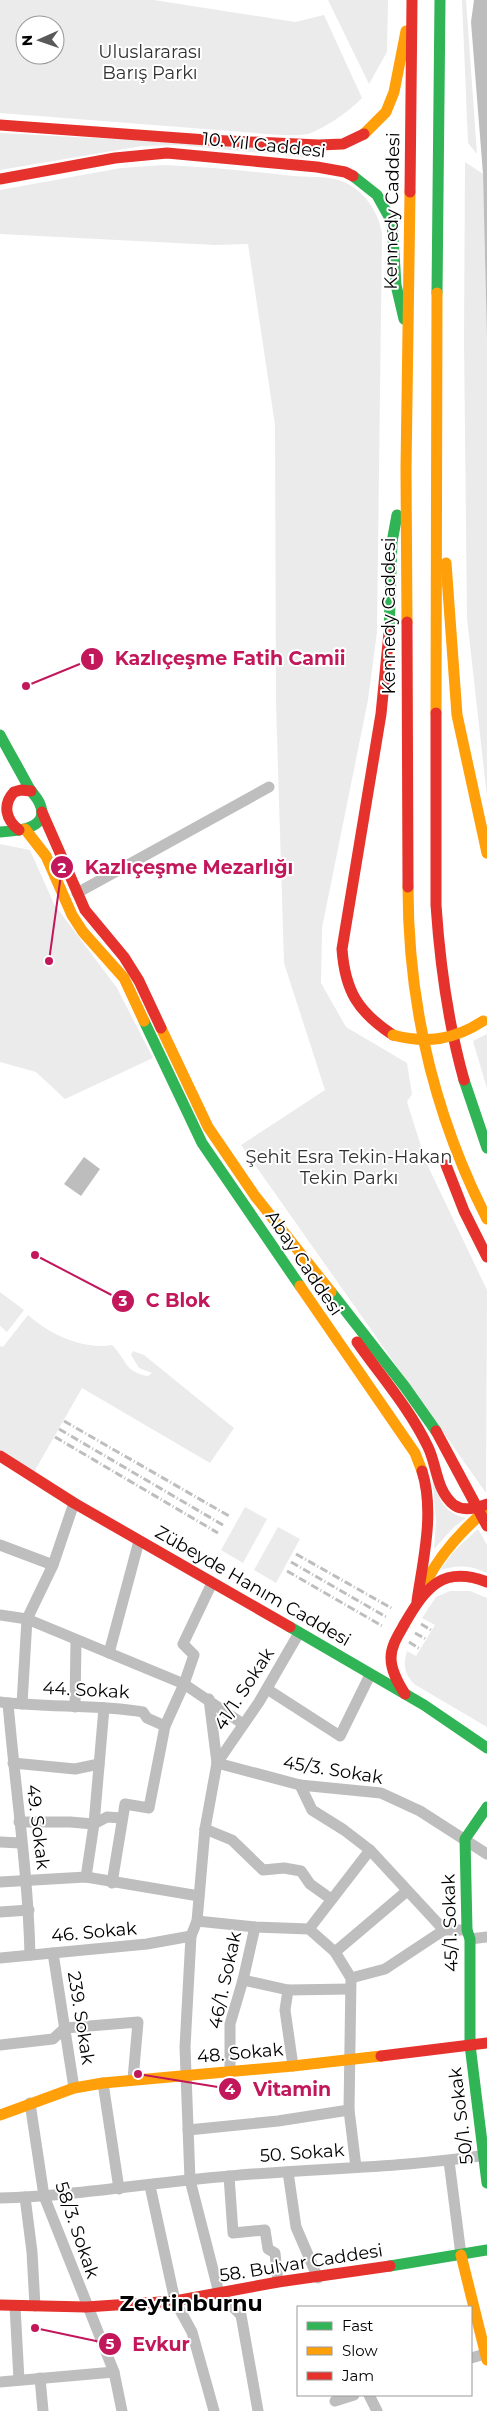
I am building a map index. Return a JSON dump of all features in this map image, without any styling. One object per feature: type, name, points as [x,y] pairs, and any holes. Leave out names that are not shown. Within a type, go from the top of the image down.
[{"type":"main road","points":[[440,0],[435,514],[436,905],[443,983],[456,1057],[474,1117],[487,1148]]},
{"type":"main road","name":"10. Yıl Caddesi","points":[[0,125],[207,140],[312,145],[343,144],[363,136],[372,128],[391,102],[412,2]]},
{"type":"main road","name":"Kennedy Caddesi","points":[[412,2],[406,469],[408,918],[410,959],[419,1027],[438,1099],[458,1160],[487,1219]]},
{"type":"main road","name":"10. Yıl Caddesi","points":[[0,179],[115,158],[167,153],[317,167],[345,172],[358,179],[377,195],[392,222],[396,285],[400,309],[408,331]]},
{"type":"main road","points":[[406,469],[392,542],[388,648],[380,722],[342,949],[342,968],[348,987],[359,1009],[379,1027],[393,1035],[414,1040],[438,1041],[462,1034],[485,1018]]},
{"type":"main road","points":[[435,514],[445,555],[450,595],[451,650],[461,743],[487,853]]},
{"type":"main road","points":[[0,735],[31,791],[38,798],[42,812],[36,824],[22,830],[0,832]]},
{"type":"main road","points":[[22,830],[7,824],[1,808],[4,799],[13,791],[19,789],[31,791]]},
{"type":"main road","name":"Abay Caddesi","points":[[42,812],[85,910],[124,957],[139,981],[208,1127],[255,1196],[405,1387],[436,1431],[487,1526]]},
{"type":"main road","name":"Abay Caddesi","points":[[22,830],[46,856],[72,915],[124,978],[202,1142],[414,1453],[424,1481],[427,1505],[425,1555],[417,1601]]},
{"type":"main road","points":[[456,1057],[468,1070],[487,1110]]},
{"type":"main road","points":[[438,1099],[440,1139]]},
{"type":"main road","points":[[445,1158],[464,1211],[487,1257]]},
{"type":"main road","points":[[319,1278],[348,1328],[424,1439],[433,1458],[442,1490],[449,1500],[456,1506],[467,1509],[487,1504]]},
{"type":"main road","name":"Zübeyde Hanım Caddesi","points":[[0,1456],[74,1503],[405,1694],[487,1748]]},
{"type":"main road","points":[[417,1601],[434,1565],[456,1535],[487,1509]]},
{"type":"main road","name":"Abay Caddesi","points":[[405,1694],[395,1677],[391,1660],[393,1645],[417,1601],[436,1581],[448,1576],[463,1574],[476,1576],[487,1582]]},
{"type":"main road","points":[[474,1738],[487,1743]]},
{"type":"main road","points":[[465,1839],[487,1806]]},
{"type":"main road","name":"45/1. Sokak","points":[[465,1839],[470,2045]]},
{"type":"main road","name":"48. Sokak","points":[[0,2115],[74,2088],[103,2083],[293,2066],[487,2043]]},
{"type":"main road","name":"50/1. Sokak","points":[[470,2045],[487,2183]]},
{"type":"main road","name":"58. Bulvar Caddesi","points":[[0,2305],[86,2307],[176,2301],[278,2282],[318,2278],[487,2250]]},
{"type":"main road","points":[[461,2255],[486,2357]]},
{"type":"street","points":[[77,893],[269,786]]},
{"type":"street","points":[[22,1704],[27,1619],[52,1565],[74,1503]]},
{"type":"street","points":[[109,1653],[139,1541]]},
{"type":"street","points":[[0,1545],[52,1565]]},
{"type":"street","points":[[112,1883],[125,1804],[149,1808],[165,1726],[184,1684],[194,1655],[183,1644],[212,1583]]},
{"type":"street","points":[[0,1615],[27,1619],[184,1684],[243,1724]]},
{"type":"street","name":"41/1. Sokak","points":[[216,1763],[267,1689],[300,1633]]},
{"type":"street","points":[[75,1707],[76,1640]]},
{"type":"street","points":[[267,1689],[340,1736],[370,1675]]},
{"type":"street","points":[[209,1700],[216,1763],[205,1829],[197,1921],[191,1936],[185,2047],[188,2075],[190,2180],[219,2293],[241,2315],[258,2411]]},
{"type":"street","name":"44. Sokak","points":[[4,1703],[143,1712],[147,1718],[165,1726]]},
{"type":"street","name":"49. Sokak","points":[[4,1703],[28,1881],[30,1955]]},
{"type":"street","points":[[86,1877],[94,1824],[104,1708]]},
{"type":"street","points":[[13,1762],[75,1770],[99,1764]]},
{"type":"street","name":"45/3. Sokak","points":[[216,1763],[300,1785],[381,1794],[420,1811],[487,1854]]},
{"type":"street","points":[[300,1785],[312,1810],[344,1830],[370,1850],[444,1930],[487,1937]]},
{"type":"street","points":[[19,1822],[94,1824],[107,1818],[122,1818]]},
{"type":"street","points":[[205,1829],[232,1840],[263,1870],[284,1868],[301,1871],[310,1884],[331,1899]]},
{"type":"street","points":[[0,1842],[22,1843]]},
{"type":"street","points":[[310,1929],[370,1850]]},
{"type":"street","points":[[0,1882],[86,1877],[112,1883],[199,1896]]},
{"type":"street","points":[[336,1952],[407,1891]]},
{"type":"street","points":[[0,1912],[29,1910]]},
{"type":"street","points":[[197,1921],[255,1927],[310,1929],[336,1952],[350,1983],[349,2110],[356,2168]]},
{"type":"street","name":"46/1. Sokak","points":[[230,2071],[230,2024],[243,1980],[255,1927]]},
{"type":"street","points":[[243,1980],[288,1990],[350,1983],[378,1973],[444,1930]]},
{"type":"street","name":"46. Sokak","points":[[0,1958],[147,1944],[191,1936]]},
{"type":"street","name":"239. Sokak","points":[[53,1953],[74,2088]]},
{"type":"street","points":[[288,1990],[285,2010],[293,2066]]},
{"type":"street","points":[[0,2045],[53,2039],[65,2028],[138,2022],[133,2079]]},
{"type":"street","points":[[103,2083],[119,2188]]},
{"type":"street","name":"58/3. Sokak","points":[[30,2103],[44,2196],[86,2307],[114,2372],[122,2411]]},
{"type":"street","points":[[188,2130],[278,2121],[349,2110]]},
{"type":"street","name":"50. Sokak","points":[[0,2198],[44,2196],[150,2186],[229,2176],[449,2161],[485,2155]]},
{"type":"street","points":[[449,2161],[461,2255]]},
{"type":"street","points":[[288,2172],[296,2227],[318,2278]]},
{"type":"street","points":[[229,2176],[233,2233],[265,2230],[268,2250],[275,2253],[278,2282]]},
{"type":"street","points":[[150,2186],[176,2301],[192,2332],[214,2411]]},
{"type":"street","points":[[25,2197],[32,2252],[35,2306]]},
{"type":"street","points":[[15,2306],[19,2380]]},
{"type":"street","points":[[472,2358],[486,2357]]},
{"type":"street","points":[[0,2382],[114,2372]]},
{"type":"street","points":[[40,2378],[43,2411]]},
{"type":"street","points":[[335,2402],[351,2396]]},
{"type":"street","points":[[370,2396],[377,2411]]},
{"type":"green space","name":"Uluslararası Barış Parkı","points":[[0,0],[154,0],[295,22],[324,15],[362,98],[322,128],[308,134],[280,135],[0,113]]},
{"type":"green space","points":[[328,0],[388,0],[387,52],[369,84]]},
{"type":"green space","points":[[462,0],[466,0],[477,154],[468,143]]},
{"type":"green space","points":[[0,133],[303,149],[303,157],[179,145],[142,146],[0,170]]},
{"type":"green space","points":[[465,162],[483,174],[487,340],[487,797],[467,618],[464,341]]},
{"type":"green space","name":"Şehit Esra Tekin-Hakan Tekin Parkı","points":[[164,165],[321,177],[338,180],[347,183],[368,200],[380,224],[382,233],[377,632],[368,700],[322,928],[321,983],[346,1027],[407,1063],[412,1094],[407,1102],[426,1162],[487,1290],[486,1493],[241,1145],[325,1090],[284,963],[276,703],[275,425],[248,244],[215,245],[0,234],[0,190],[121,168]]},
{"type":"green space","points":[[0,844],[30,850],[54,904],[117,988],[153,1058],[65,1099],[36,1072],[0,1062]]},
{"type":"green space","points":[[487,1034],[487,1089],[473,1041]]},
{"type":"green space","points":[[0,1292],[24,1310],[7,1332],[0,1326]]},
{"type":"green space","points":[[28,1315],[56,1334],[78,1343],[101,1346],[112,1345],[134,1372],[148,1376],[152,1373],[139,1368],[131,1355],[133,1351],[144,1355],[234,1428],[210,1463],[82,1388],[34,1472],[0,1450],[0,1346],[3,1347]]},
{"type":"green space","points":[[432,1474],[442,1502],[451,1512],[466,1518],[454,1527],[434,1549],[436,1521]]},
{"type":"green space","points":[[245,1507],[267,1519],[243,1563],[221,1550]]},
{"type":"green space","points":[[278,1527],[300,1539],[276,1583],[254,1570]]},
{"type":"green space","points":[[478,1529],[487,1545],[487,1573],[475,1568],[463,1567],[440,1570],[455,1550]]},
{"type":"green space","points":[[450,1591],[470,1591],[487,1598],[487,1727],[414,1684],[405,1669],[407,1651],[416,1656],[435,1625],[422,1618],[436,1597]]},
{"type":"shaded area","points":[[474,0],[487,0],[487,340],[483,174],[471,22]]},
{"type":"shaded area","points":[[84,1157],[100,1169],[81,1196],[64,1184]]},
{"type":"railway","points":[[64,1421],[229,1516]]},
{"type":"railway","points":[[59,1429],[223,1525]]},
{"type":"railway","points":[[55,1437],[218,1533]]},
{"type":"railway","points":[[296,1554],[393,1609]]},
{"type":"railway","points":[[291,1562],[388,1618]]},
{"type":"railway","points":[[287,1571],[384,1627]]},
{"type":"railway","points":[[421,1624],[431,1630]]},
{"type":"railway","points":[[415,1633],[426,1639]]},
{"type":"railway","points":[[409,1642],[420,1649]]},
{"type":"traffic: fast","points":[[437,293],[440,0]]},
{"type":"traffic: fast","points":[[353,176],[377,195],[392,222],[396,285],[404,319]]},
{"type":"traffic: fast","points":[[389,633],[392,542],[397,515]]},
{"type":"traffic: fast","points":[[0,735],[29,788],[39,802],[42,811],[41,818],[31,827],[0,832]]},
{"type":"traffic: fast","points":[[144,1021],[202,1143],[300,1286]]},
{"type":"traffic: fast","points":[[464,1080],[487,1148]]},
{"type":"traffic: fast","points":[[331,1292],[405,1387],[436,1431]]},
{"type":"traffic: fast","points":[[290,1627],[424,1705],[487,1748]]},
{"type":"traffic: fast","points":[[487,1807],[465,1839],[467,1930],[470,1939],[470,2045],[487,2183]]},
{"type":"traffic: fast","points":[[390,2266],[487,2250]]},
{"type":"traffic: slow","points":[[364,134],[386,112],[394,92],[406,31]]},
{"type":"traffic: slow","points":[[407,622],[406,469],[410,192]]},
{"type":"traffic: slow","points":[[436,713],[437,293]]},
{"type":"traffic: slow","points":[[446,563],[457,715],[487,853]]},
{"type":"traffic: slow","points":[[25,829],[46,856],[72,915],[83,932],[124,978],[144,1021]]},
{"type":"traffic: slow","points":[[408,887],[409,931],[413,974],[428,1058],[452,1140],[468,1180],[487,1219]]},
{"type":"traffic: slow","points":[[393,1035],[428,1040],[450,1036],[483,1021]]},
{"type":"traffic: slow","points":[[161,1028],[208,1127],[255,1196],[331,1292]]},
{"type":"traffic: slow","points":[[300,1286],[415,1453],[422,1471]]},
{"type":"traffic: slow","points":[[425,1584],[437,1563],[452,1544],[487,1509]]},
{"type":"traffic: slow","points":[[0,2115],[74,2088],[103,2083],[381,2056]]},
{"type":"traffic: slow","points":[[461,2255],[487,2360]]},
{"type":"traffic: jam","points":[[410,192],[412,0]]},
{"type":"traffic: jam","points":[[0,125],[207,140],[319,145],[343,144],[364,134]]},
{"type":"traffic: jam","points":[[0,179],[115,158],[167,153],[317,167],[345,172],[353,176]]},
{"type":"traffic: jam","points":[[407,622],[408,887]]},
{"type":"traffic: jam","points":[[389,633],[381,714],[342,949],[346,977],[350,989],[362,1009],[393,1035]]},
{"type":"traffic: jam","points":[[436,713],[436,905],[442,972],[449,1015],[464,1080]]},
{"type":"traffic: jam","points":[[19,830],[11,822],[7,812],[8,802],[14,792],[21,790],[31,791]]},
{"type":"traffic: jam","points":[[42,812],[85,910],[124,957],[139,981],[161,1028]]},
{"type":"traffic: jam","points":[[446,1165],[464,1211],[487,1257]]},
{"type":"traffic: jam","points":[[357,1342],[404,1406],[421,1433],[431,1454],[440,1485],[448,1499],[454,1505],[466,1509],[487,1504]]},
{"type":"traffic: jam","points":[[436,1431],[487,1526]]},
{"type":"traffic: jam","points":[[0,1456],[74,1503],[290,1627]]},
{"type":"traffic: jam","points":[[417,1601],[425,1553],[428,1519],[428,1503],[422,1471]]},
{"type":"traffic: jam","points":[[405,1694],[397,1681],[391,1663],[391,1653],[398,1635],[420,1599],[437,1583],[447,1578],[459,1576],[472,1577],[487,1582]]},
{"type":"traffic: jam","points":[[381,2056],[487,2043]]},
{"type":"traffic: jam","points":[[0,2305],[86,2307],[175,2301],[278,2282],[390,2266]]},
{"type":"place","name":"Kazlıçeşme Fatih Camii","points":[[26,686]]},
{"type":"place","name":"Kazlıçeşme Mezarlığı","points":[[49,961]]},
{"type":"place","name":"C Blok","points":[[35,1255]]},
{"type":"place","name":"Vitamin","points":[[138,2074]]},
{"type":"place","name":"Evkur","points":[[35,2328]]},
{"type":"district","name":"Zeytinburnu","points":[[191,2303]]}]
